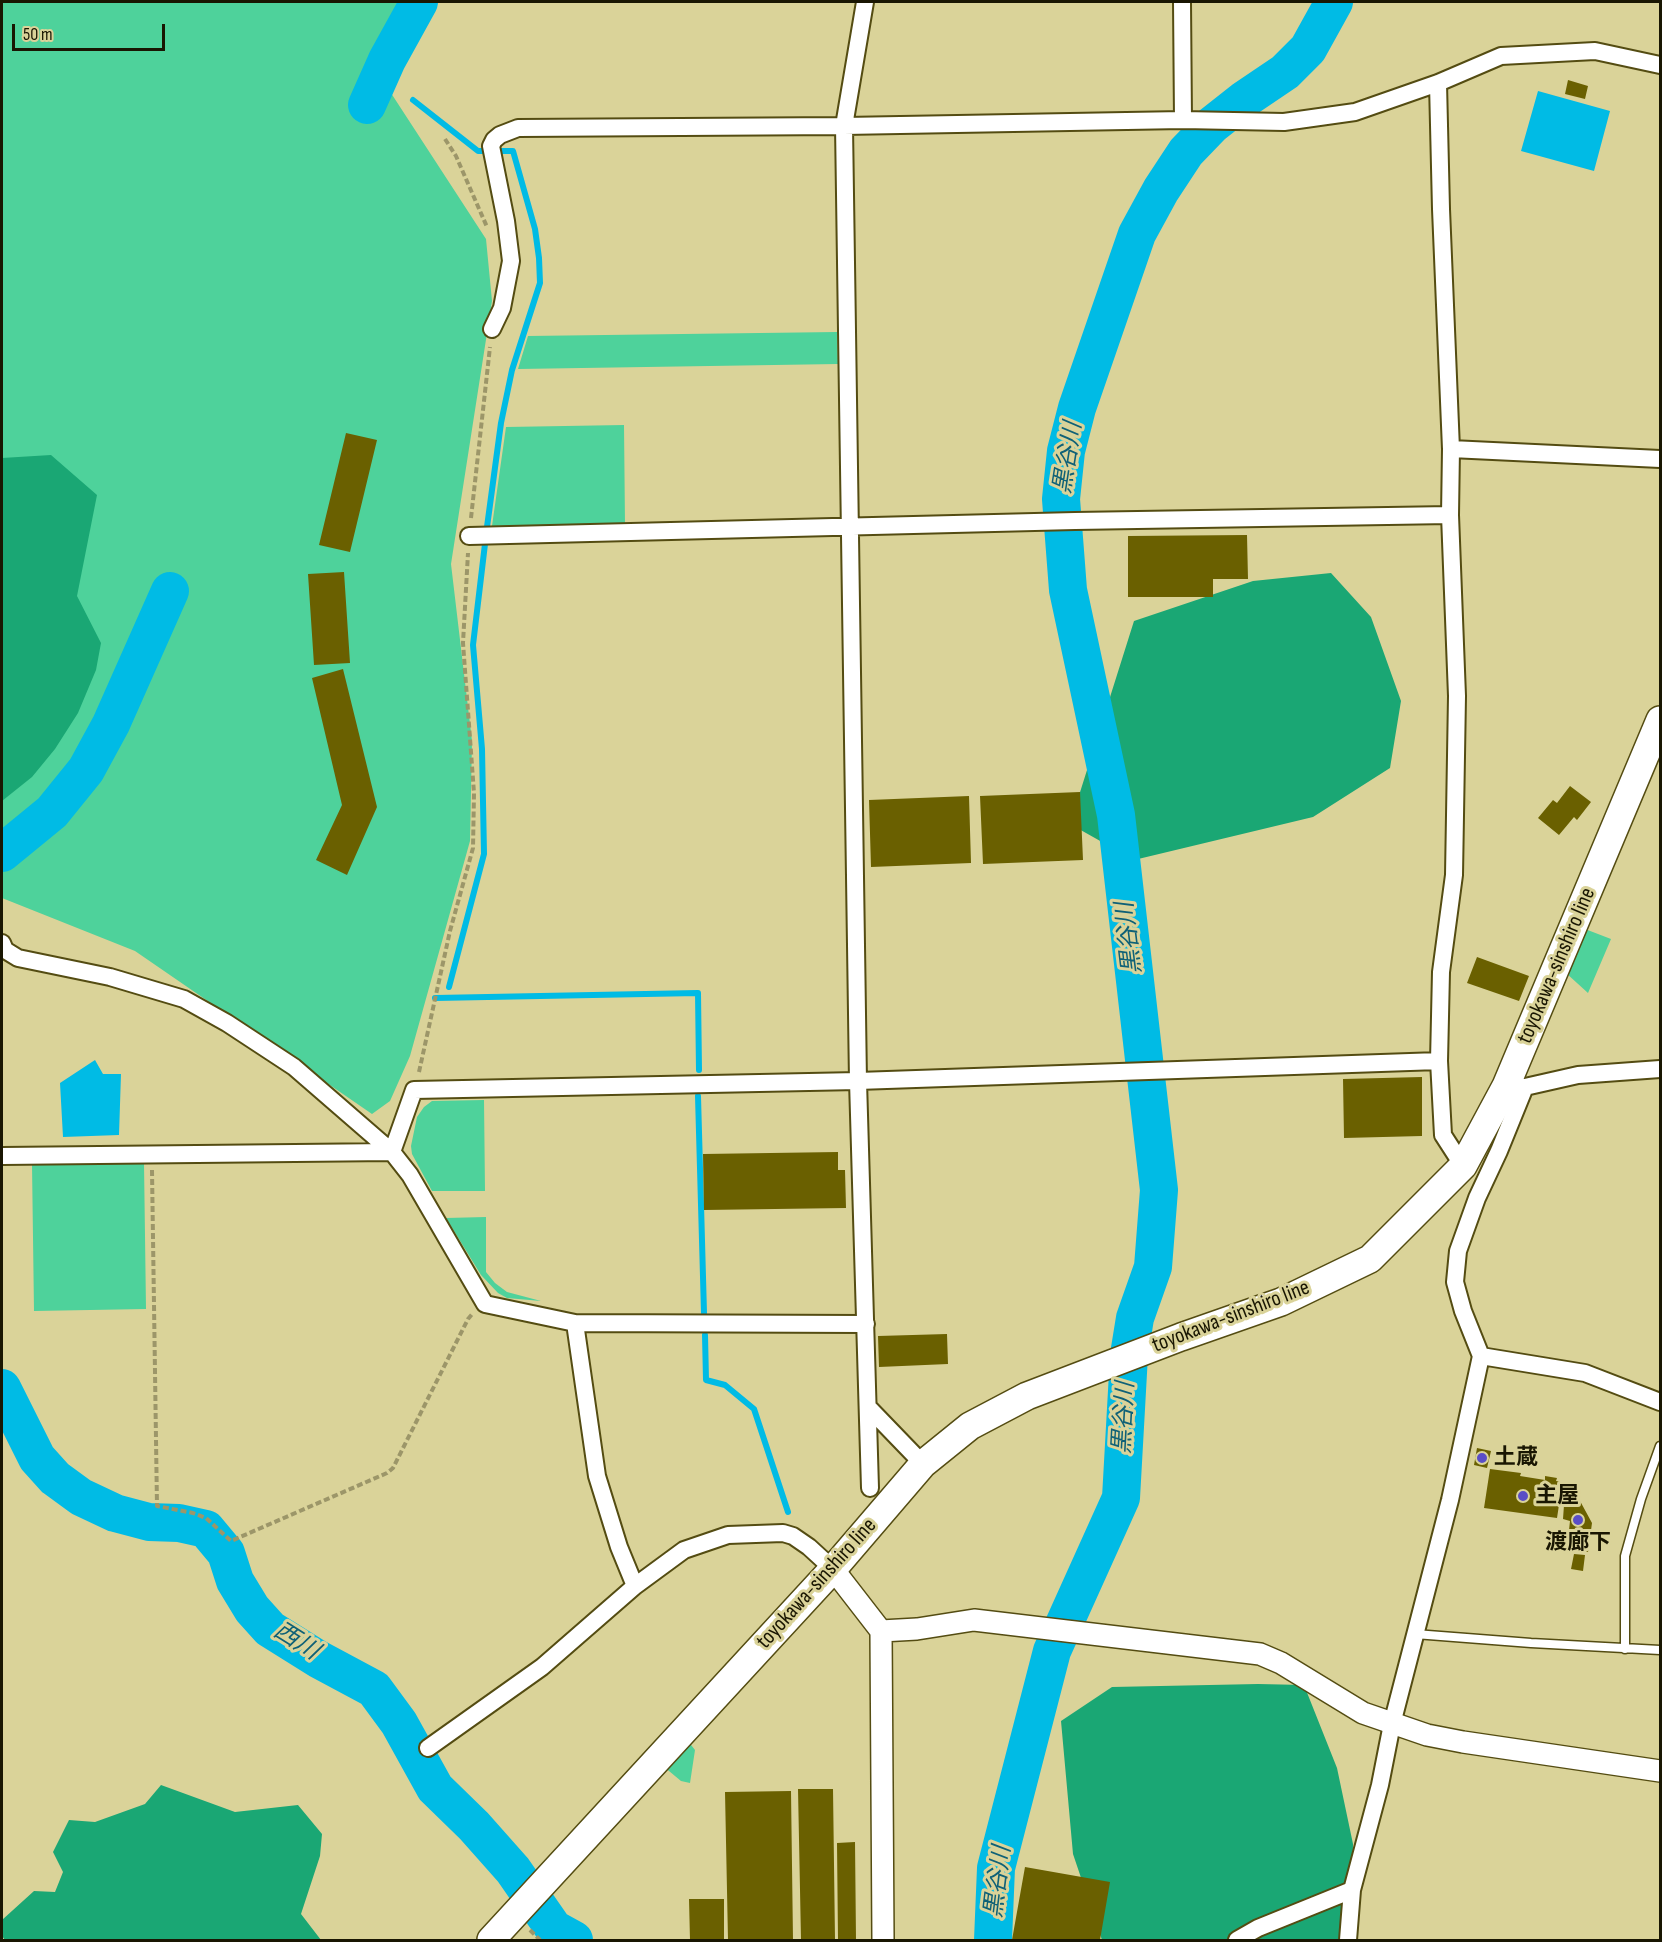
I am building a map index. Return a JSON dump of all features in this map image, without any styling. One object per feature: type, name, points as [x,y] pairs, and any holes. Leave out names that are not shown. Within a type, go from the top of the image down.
[{"type":"main road","name":"toyokawa-sinshiro line","points":[[491,1941],[833,1569],[923,1464],[970,1426],[1027,1396],[1161,1344],[1281,1302],[1370,1259],[1463,1166],[1515,1087],[1660,720]]},
{"type":"street","points":[[865,2],[844,126],[858,1081],[870,1488]]},
{"type":"street","points":[[1182,2],[1183,120]]},
{"type":"street","points":[[492,329],[502,308],[511,261],[506,221],[491,146],[500,135],[518,128],[844,126],[1183,120],[1284,122],[1355,112],[1438,83],[1501,56],[1595,51],[1660,65]]},
{"type":"street","points":[[1438,83],[1457,696],[1454,863],[1441,972],[1438,1061],[1443,1135],[1463,1166]]},
{"type":"street","points":[[1451,449],[1660,459]]},
{"type":"street","points":[[469,536],[1075,521],[1450,515]]},
{"type":"street","points":[[3,946],[18,958],[110,977],[184,999],[227,1023],[294,1067],[392,1152],[418,1186],[485,1304],[576,1323],[866,1324]]},
{"type":"street","points":[[392,1152],[414,1090],[858,1081],[1438,1061]]},
{"type":"street","points":[[1348,1941],[1352,1890],[1450,1500],[1481,1356],[1463,1311],[1455,1282],[1458,1251],[1476,1198],[1503,1142],[1515,1087],[1578,1075],[1660,1069]]},
{"type":"street","points":[[2,1156],[392,1152]]},
{"type":"street","points":[[576,1323],[597,1476],[619,1547],[635,1586]]},
{"type":"street","points":[[1481,1356],[1585,1373],[1660,1402]]},
{"type":"street","points":[[868,1407],[923,1464]]},
{"type":"street","points":[[428,1748],[542,1667],[635,1586],[684,1550],[728,1535],[783,1533],[793,1536],[833,1569],[881,1631],[883,1941]]},
{"type":"street","points":[[881,1631],[917,1629],[974,1620],[1260,1654],[1281,1663],[1363,1713],[1427,1735],[1660,1771]]},
{"type":"street","points":[[1237,1941],[1258,1928],[1352,1890]]},
{"type":"lane","points":[[1625,1649],[1625,1556],[1641,1499],[1660,1446]]},
{"type":"lane","points":[[1415,1634],[1660,1650]]},
{"type":"path","points":[[414,1090],[450,931],[472,849],[474,794],[463,643],[469,536]]},
{"type":"path","points":[[152,1154],[157,1506],[206,1518],[231,1541],[387,1473],[393,1468],[468,1319],[474,1311],[485,1304]]},
{"type":"green space","points":[[2,2],[407,2],[376,70],[486,239],[492,301],[451,564],[472,741],[470,841],[410,1056],[390,1101],[372,1114],[135,951],[2,898]]},
{"type":"green space","points":[[837,332],[838,364],[518,369],[528,336]]},
{"type":"green space","points":[[624,425],[625,525],[492,526],[506,427]]},
{"type":"green space","points":[[51,455],[97,495],[77,596],[101,643],[96,670],[78,713],[55,749],[32,777],[2,801],[2,458]]},
{"type":"green space","points":[[1331,573],[1371,617],[1401,701],[1390,768],[1313,817],[1134,860],[1070,824],[1134,621],[1253,581]]},
{"type":"green space","points":[[1585,929],[1611,939],[1588,993],[1566,973]]},
{"type":"green space","points":[[484,1100],[485,1191],[432,1191],[412,1154],[411,1146],[417,1117],[432,1101]]},
{"type":"green space","points":[[144,1163],[146,1309],[34,1311],[32,1164]]},
{"type":"green space","points":[[486,1217],[486,1272],[507,1292],[541,1301],[507,1298],[498,1293],[481,1275],[446,1218]]},
{"type":"green space","points":[[1304,1685],[1337,1768],[1353,1844],[1351,1940],[1102,1940],[1073,1854],[1061,1721],[1112,1687]]},
{"type":"green space","points":[[688,1741],[695,1750],[690,1783],[681,1781],[663,1766]]},
{"type":"green space","points":[[161,1785],[235,1812],[298,1805],[322,1834],[320,1856],[301,1914],[321,1940],[5,1940],[2,1936],[2,1920],[34,1891],[55,1892],[63,1872],[53,1852],[69,1820],[95,1822],[145,1804]]},
{"type":"water","points":[[1538,91],[1610,111],[1594,171],[1521,151]]},
{"type":"water","points":[[95,1060],[103,1074],[121,1074],[119,1135],[63,1137],[60,1083]]},
{"type":"building","points":[[1568,80],[1588,86],[1585,99],[1565,94]]},
{"type":"building","points":[[346,433],[377,440],[350,552],[319,545]]},
{"type":"building","points":[[1247,535],[1248,579],[1213,579],[1213,597],[1128,597],[1128,536]]},
{"type":"building","points":[[344,572],[350,663],[314,665],[308,574]]},
{"type":"building","points":[[343,669],[377,807],[347,875],[316,860],[342,805],[312,678]]},
{"type":"building","points":[[1570,786],[1591,802],[1577,820],[1574,817],[1559,835],[1538,818],[1553,800],[1557,803]]},
{"type":"building","points":[[1080,792],[1083,860],[983,864],[980,796]]},
{"type":"building","points":[[969,796],[971,863],[871,867],[869,800]]},
{"type":"building","points":[[1477,957],[1529,976],[1519,1001],[1467,983]]},
{"type":"building","points":[[1422,1077],[1422,1136],[1344,1138],[1343,1079]]},
{"type":"building","points":[[838,1152],[838,1170],[845,1170],[846,1208],[704,1210],[703,1154]]},
{"type":"building","points":[[947,1334],[948,1364],[879,1367],[878,1336]]},
{"type":"building","name":"土蔵","points":[[1477,1448],[1491,1451],[1487,1468],[1474,1465]]},
{"type":"building","name":"主屋","points":[[1490,1469],[1521,1473],[1520,1476],[1545,1480],[1545,1476],[1557,1478],[1556,1481],[1562,1482],[1562,1487],[1573,1488],[1592,1523],[1588,1552],[1567,1548],[1570,1521],[1563,1519],[1564,1505],[1559,1505],[1557,1518],[1484,1508]]},
{"type":"building","points":[[1574,1554],[1585,1555],[1583,1571],[1571,1569]]},
{"type":"building","points":[[798,1789],[833,1789],[835,1940],[801,1940]]},
{"type":"building","points":[[791,1791],[793,1940],[728,1940],[725,1792]]},
{"type":"building","points":[[855,1842],[856,1940],[838,1940],[837,1843]]},
{"type":"building","points":[[1025,1867],[1110,1882],[1100,1940],[1012,1940]]},
{"type":"building","points":[[689,1899],[724,1899],[724,1940],[690,1940]]},
{"type":"waterway","points":[[367,105],[387,60],[419,2]]},
{"type":"waterway","name":"黒谷川","points":[[993,1940],[996,1868],[1052,1651],[1121,1498],[1129,1355],[1135,1318],[1153,1267],[1159,1190],[1116,815],[1068,590],[1061,499],[1066,451],[1077,408],[1137,234],[1161,190],[1186,152],[1212,125],[1285,72],[1308,49],[1334,2]]},
{"type":"waterway","points":[[413,100],[478,151],[513,151],[535,229],[539,258],[540,283],[512,370],[501,423],[487,527],[473,645],[482,749],[484,854],[449,987]]},
{"type":"waterway","points":[[2,853],[52,812],[86,770],[111,724],[170,591]]},
{"type":"waterway","points":[[435,998],[698,993],[699,1070]]},
{"type":"waterway","points":[[698,1096],[704,1313]]},
{"type":"waterway","points":[[705,1335],[706,1380],[725,1385],[754,1409],[788,1512]]},
{"type":"waterway","name":"西川","points":[[2,1388],[37,1458],[55,1478],[81,1497],[115,1513],[149,1522],[179,1523],[206,1529],[226,1553],[235,1581],[252,1609],[270,1629],[318,1659],[374,1689],[399,1723],[435,1788],[474,1826],[513,1870],[554,1929],[574,1940]]},
{"type":"place","name":"土蔵","points":[[1482,1458]]},
{"type":"place","name":"主屋","points":[[1523,1496]]},
{"type":"place","name":"渡廊下","points":[[1578,1520]]}]
